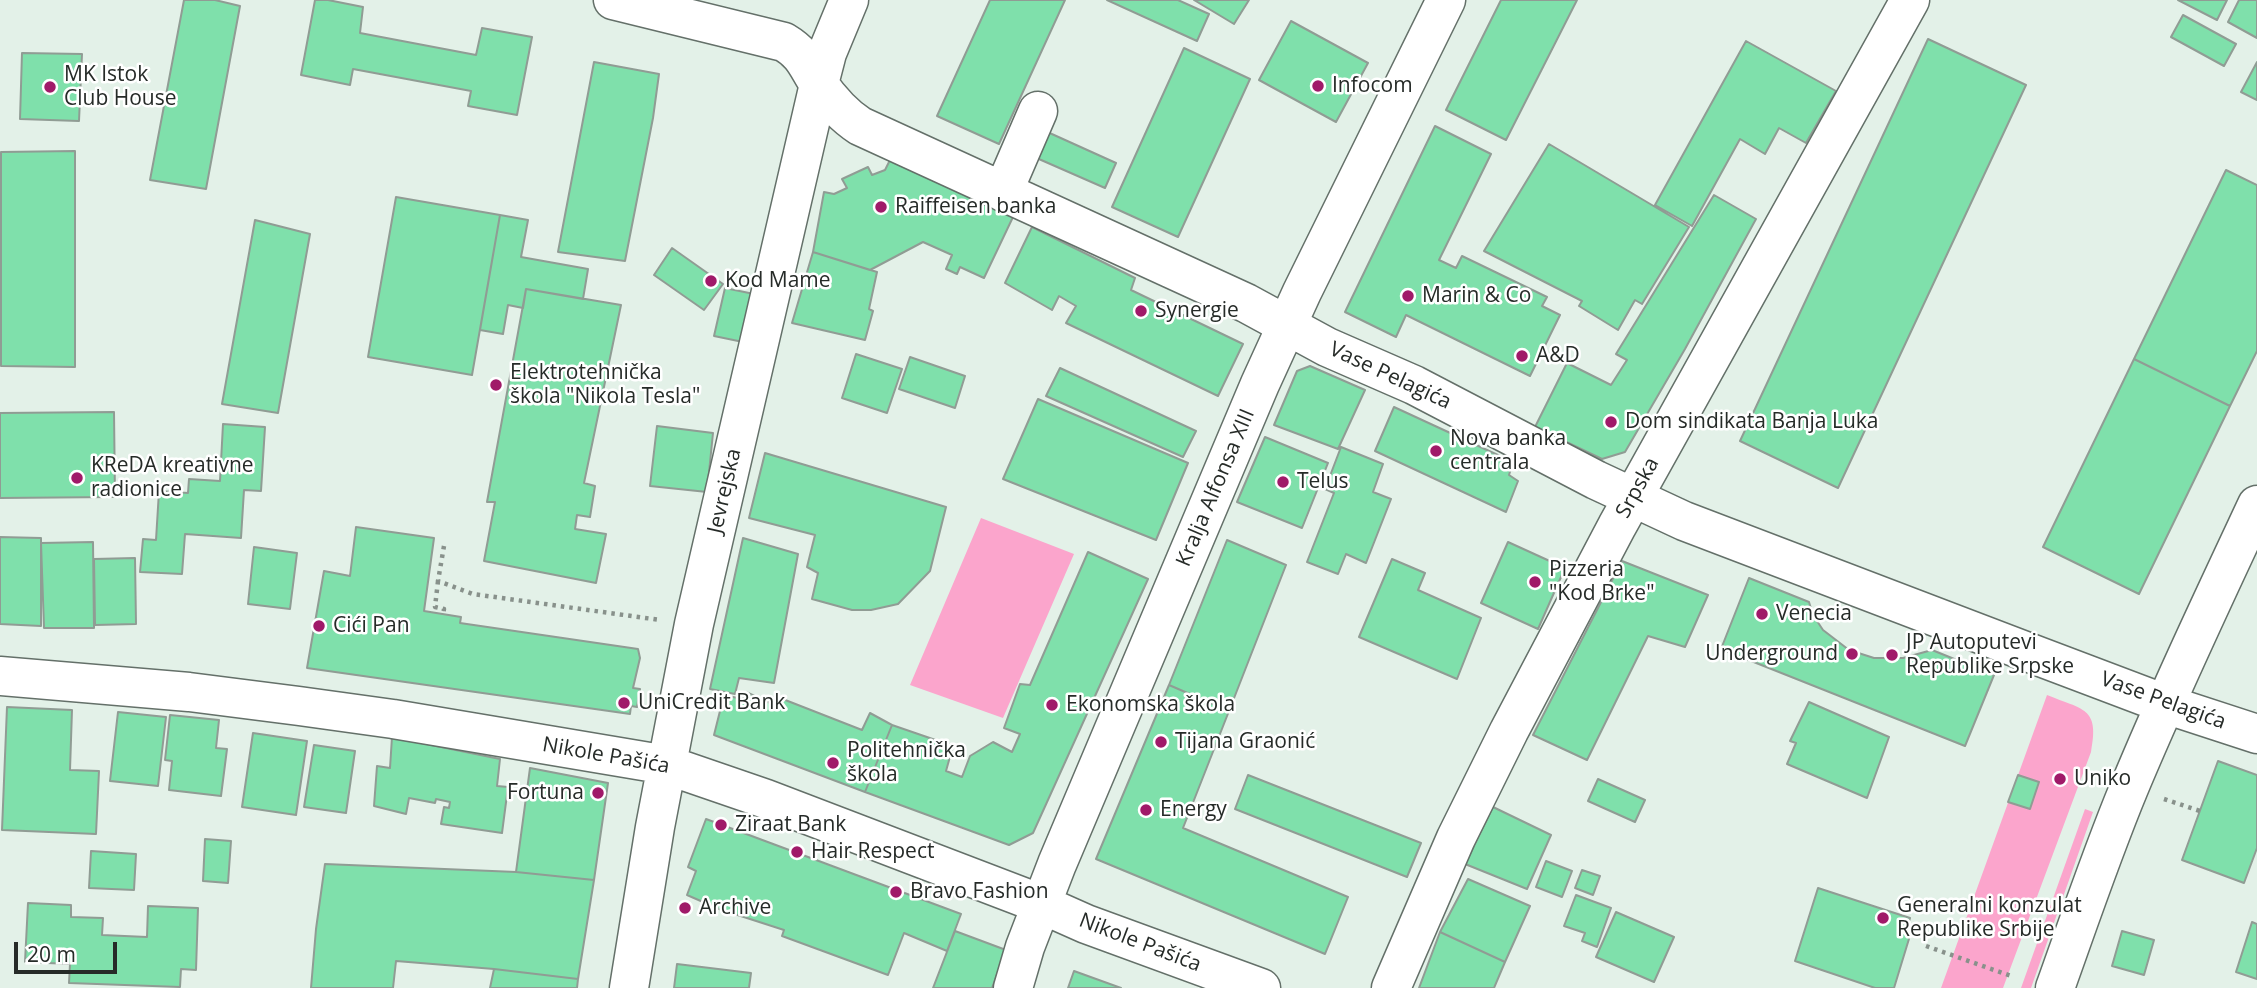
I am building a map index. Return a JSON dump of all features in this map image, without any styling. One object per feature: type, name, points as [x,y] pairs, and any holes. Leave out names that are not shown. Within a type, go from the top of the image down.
[{"type":"street","name":"Vase Pelagića","points":[[613,0],[784,42],[804,58],[819,84],[844,116],[860,126],[1246,303],[1327,347],[1414,385],[1684,521],[2165,704],[2257,734]]},
{"type":"street","name":"Jevrejska","points":[[629,988],[694,624],[819,84],[827,53],[849,0]]},
{"type":"street","name":"Kralja Alfonsa XIII","points":[[1013,988],[1041,904],[1260,384],[1446,0]]},
{"type":"street","name":"Srpska","points":[[1391,988],[1456,838],[1509,731],[1652,462],[1910,0]]},
{"type":"street","points":[[1003,192],[1038,111]]},
{"type":"street","points":[[2055,988],[2104,852],[2165,704],[2257,505]]},
{"type":"street","name":"Nikole Pašića","points":[[0,676],[176,691],[299,706],[667,765],[766,799],[1041,904],[1086,924],[1261,988]]},
{"type":"path","points":[[443,615],[444,609],[435,607],[444,546]]},
{"type":"path","points":[[438,581],[473,594],[694,624]]},
{"type":"path","points":[[2160,797],[2200,811]]},
{"type":"path","points":[[1926,946],[2014,977]]},
{"type":"shaded area","points":[[981,518],[1074,554],[1003,718],[910,685]]},
{"type":"shaded area","points":[[2047,695],[2079,708],[2091,718],[2091,752],[2003,988],[1941,988]]},
{"type":"shaded area","points":[[2085,809],[2093,812],[2031,988],[2021,988]]},
{"type":"building","points":[[184,0],[215,0],[240,6],[206,189],[150,180]]},
{"type":"building","points":[[315,0],[363,7],[360,33],[476,55],[482,28],[532,37],[517,115],[468,106],[471,91],[353,69],[350,85],[301,75]]},
{"type":"building","points":[[990,0],[1065,0],[999,144],[937,116]]},
{"type":"building","points":[[1107,0],[1178,0],[1209,14],[1197,41]]},
{"type":"building","points":[[1194,0],[1249,0],[1234,24]]},
{"type":"building","points":[[1501,0],[1577,0],[1506,140],[1446,110]]},
{"type":"building","points":[[2178,0],[2227,0],[2217,20]]},
{"type":"building","points":[[2239,0],[2257,0],[2257,38],[2228,22]]},
{"type":"building","points":[[2183,15],[2236,44],[2224,66],[2171,37]]},
{"type":"building","points":[[1291,21],[1368,63],[1336,122],[1259,80]]},
{"type":"building","points":[[1928,39],[2026,85],[1838,488],[1740,441]]},
{"type":"building","points":[[1746,41],[1836,91],[1806,143],[1779,128],[1765,154],[1740,139],[1692,226],[1655,205]]},
{"type":"building","points":[[1184,48],[1250,79],[1178,237],[1112,207]]},
{"type":"building","points":[[22,53],[82,54],[79,121],[20,119]]},
{"type":"building","points":[[594,62],[659,74],[625,261],[558,252]]},
{"type":"building","points":[[2257,62],[2257,100],[2241,92]]},
{"type":"building","points":[[1435,126],[1491,154],[1439,260],[1456,268],[1462,256],[1547,297],[1542,306],[1560,315],[1530,376],[1406,315],[1396,337],[1345,312]]},
{"type":"building","points":[[1043,130],[1116,163],[1105,188],[1032,156]]},
{"type":"building","points":[[1549,144],[1689,227],[1642,304],[1635,300],[1618,330],[1579,306],[1582,301],[1484,251]]},
{"type":"building","points":[[75,151],[75,367],[1,366],[1,152]]},
{"type":"building","points":[[890,160],[1013,217],[984,278],[960,267],[957,274],[946,269],[952,255],[923,242],[870,270],[813,252],[824,192],[834,194],[847,188],[842,179],[868,167],[872,175],[885,170]]},
{"type":"building","points":[[2226,170],[2257,185],[2257,351],[2230,406],[2134,359]]},
{"type":"building","points":[[1714,195],[1756,219],[1625,452],[1602,459],[1535,427],[1567,363],[1611,385],[1627,360],[1616,354]]},
{"type":"building","points":[[396,197],[500,215],[472,375],[368,357]]},
{"type":"building","points":[[500,215],[528,220],[521,257],[588,269],[583,299],[526,289],[523,308],[508,305],[503,334],[480,330]]},
{"type":"building","points":[[255,220],[310,234],[278,413],[222,404]]},
{"type":"building","points":[[1032,227],[1135,278],[1131,290],[1243,344],[1218,396],[1066,323],[1076,306],[1059,296],[1052,310],[1005,283]]},
{"type":"building","points":[[672,248],[723,284],[704,310],[654,275]]},
{"type":"building","points":[[813,252],[877,272],[869,309],[873,311],[865,340],[792,323]]},
{"type":"building","points":[[725,288],[754,294],[743,342],[714,336]]},
{"type":"building","points":[[526,289],[621,305],[584,483],[595,486],[590,517],[577,515],[575,529],[606,534],[596,583],[484,561],[495,502],[487,502]]},
{"type":"building","points":[[856,354],[902,369],[887,413],[842,398]]},
{"type":"building","points":[[910,357],[965,376],[955,408],[899,389]]},
{"type":"building","points":[[2134,359],[2230,406],[2139,594],[2043,547]]},
{"type":"building","points":[[1310,366],[1365,390],[1338,449],[1274,425],[1297,371]]},
{"type":"building","points":[[1060,368],[1196,431],[1183,457],[1046,396]]},
{"type":"building","points":[[1038,399],[1188,463],[1156,540],[1003,479]]},
{"type":"building","points":[[1394,407],[1513,462],[1509,475],[1518,481],[1506,512],[1375,451]]},
{"type":"building","points":[[114,412],[115,497],[0,498],[0,413]]},
{"type":"building","points":[[223,424],[265,427],[261,491],[244,490],[241,538],[185,534],[182,574],[140,572],[143,539],[156,540],[159,491],[188,493],[189,479],[220,481]]},
{"type":"building","points":[[657,426],[713,433],[707,492],[650,486]]},
{"type":"building","name":"Telus","points":[[1265,437],[1328,463],[1302,528],[1237,502]]},
{"type":"building","points":[[1341,447],[1383,464],[1373,492],[1391,499],[1366,563],[1346,554],[1338,574],[1307,562],[1334,493],[1325,489]]},
{"type":"building","points":[[765,453],[946,507],[930,571],[898,604],[871,610],[852,610],[812,599],[818,573],[807,567],[815,535],[749,518]]},
{"type":"building","points":[[356,527],[434,538],[424,611],[461,617],[460,623],[638,649],[640,658],[633,688],[640,689],[637,707],[631,706],[630,714],[307,668],[324,571],[350,576]]},
{"type":"building","points":[[0,537],[41,538],[41,626],[0,624]]},
{"type":"building","points":[[743,538],[798,554],[774,683],[739,678],[735,694],[710,689]]},
{"type":"building","points":[[1227,540],[1286,565],[1229,711],[1169,685]]},
{"type":"building","points":[[93,542],[94,628],[44,628],[41,543]]},
{"type":"building","points":[[1508,542],[1565,568],[1538,629],[1481,603]]},
{"type":"building","points":[[254,547],[297,553],[290,609],[248,604]]},
{"type":"building","name":"Ekonomska škola","points":[[1088,552],[1148,579],[1033,833],[1009,845],[865,792],[892,725],[953,746],[946,771],[962,777],[970,756],[993,742],[1012,752],[1020,734],[1004,728],[1020,684],[1030,685]]},
{"type":"building","points":[[135,558],[136,624],[95,625],[94,559]]},
{"type":"building","points":[[1392,559],[1425,573],[1418,590],[1481,618],[1457,679],[1359,637]]},
{"type":"building","points":[[1622,561],[1708,595],[1685,647],[1648,636],[1587,760],[1533,735]]},
{"type":"building","points":[[1749,578],[1809,602],[1813,615],[1823,630],[1849,650],[1874,658],[1903,658],[1932,650],[1994,675],[1965,746],[1721,649]]},
{"type":"building","points":[[1169,685],[1229,711],[1183,828],[1348,897],[1325,954],[1096,859]]},
{"type":"building","name":"Politehnička škola","points":[[746,692],[770,703],[775,696],[862,730],[870,713],[892,725],[865,792],[714,735],[724,695],[742,699]]},
{"type":"building","points":[[1809,702],[1889,737],[1867,798],[1787,764],[1796,743],[1790,741]]},
{"type":"building","points":[[7,707],[72,710],[70,770],[99,771],[96,834],[2,830]]},
{"type":"building","points":[[118,712],[166,717],[158,786],[110,781]]},
{"type":"building","points":[[170,715],[219,720],[216,748],[227,749],[221,796],[169,790],[172,761],[165,760]]},
{"type":"building","points":[[253,733],[307,741],[296,815],[242,807]]},
{"type":"building","points":[[392,737],[500,759],[497,786],[508,787],[502,833],[441,824],[444,807],[449,808],[450,802],[436,799],[435,803],[409,798],[406,814],[374,806],[377,766],[390,768]]},
{"type":"building","points":[[314,745],[355,751],[346,813],[304,807]]},
{"type":"building","points":[[2218,761],[2257,775],[2257,848],[2244,883],[2182,860]]},
{"type":"building","points":[[530,768],[608,783],[594,880],[516,872]]},
{"type":"building","points":[[1248,775],[1421,843],[1407,877],[1235,809]]},
{"type":"building","points":[[2018,775],[2039,782],[2030,809],[2008,802]]},
{"type":"building","points":[[1598,779],[1645,800],[1635,822],[1588,801]]},
{"type":"building","points":[[1493,807],[1551,835],[1527,889],[1465,864]]},
{"type":"building","points":[[706,819],[961,914],[947,951],[904,933],[888,975],[782,936],[784,930],[719,909],[687,895],[696,871],[688,867]]},
{"type":"building","points":[[205,839],[231,841],[228,883],[203,881]]},
{"type":"building","points":[[91,851],[136,854],[134,890],[89,888]]},
{"type":"building","points":[[1546,861],[1572,871],[1562,897],[1536,887]]},
{"type":"building","points":[[325,864],[516,872],[594,880],[578,979],[396,961],[393,988],[311,988]]},
{"type":"building","points":[[1582,870],[1600,876],[1593,895],[1575,888]]},
{"type":"building","points":[[1468,879],[1530,906],[1505,962],[1440,932]]},
{"type":"building","points":[[1818,888],[1910,918],[1907,928],[1912,929],[1894,988],[1875,988],[1795,961]]},
{"type":"building","points":[[1576,895],[1611,908],[1597,947],[1582,941],[1585,933],[1564,926]]},
{"type":"building","points":[[28,903],[71,905],[71,917],[103,918],[102,935],[147,937],[148,906],[198,908],[196,970],[181,969],[180,987],[69,983],[70,964],[25,962]]},
{"type":"building","points":[[1616,912],[1674,937],[1654,982],[1596,957]]},
{"type":"building","points":[[2252,922],[2257,924],[2257,979],[2236,972]]},
{"type":"building","points":[[955,931],[1006,950],[992,988],[933,988]]},
{"type":"building","points":[[2122,931],[2154,940],[2144,975],[2112,966]]},
{"type":"building","points":[[1440,932],[1505,962],[1494,988],[1419,988]]},
{"type":"building","points":[[677,964],[751,973],[749,988],[674,988]]},
{"type":"building","points":[[494,969],[578,979],[577,988],[490,988]]},
{"type":"building","points":[[1074,971],[1121,988],[1068,988]]},
{"type":"place","name":"Infocom","points":[[1318,86]]},
{"type":"place","name":"MK Istok Club House","points":[[50,87]]},
{"type":"place","name":"Raiffeisen banka","points":[[881,207]]},
{"type":"place","name":"Kod Mame","points":[[711,281]]},
{"type":"place","name":"Marin & Co","points":[[1408,296]]},
{"type":"place","name":"Synergie","points":[[1141,311]]},
{"type":"place","name":"A&D","points":[[1522,356]]},
{"type":"place","name":"Elektrotehnička škola \"Nikola Tesla\"","points":[[496,385]]},
{"type":"place","name":"Dom sindikata Banja Luka","points":[[1611,422]]},
{"type":"place","name":"Nova banka centrala","points":[[1436,451]]},
{"type":"place","name":"KReDA kreativne radionice","points":[[77,478]]},
{"type":"place","name":"Telus","points":[[1283,482]]},
{"type":"place","name":"Pizzeria \"Kod Brke\"","points":[[1535,582]]},
{"type":"place","name":"Venecia","points":[[1762,614]]},
{"type":"place","name":"Cići Pan","points":[[319,626]]},
{"type":"place","name":"Underground","points":[[1852,654]]},
{"type":"place","name":"JP Autoputevi Republike Srpske","points":[[1892,655]]},
{"type":"place","name":"UniCredit Bank","points":[[624,703]]},
{"type":"place","name":"Ekonomska škola","points":[[1052,705]]},
{"type":"place","name":"Tijana Graonić","points":[[1161,742]]},
{"type":"place","name":"Politehnička škola","points":[[833,763]]},
{"type":"place","name":"Uniko","points":[[2060,779]]},
{"type":"place","name":"Fortuna","points":[[598,793]]},
{"type":"place","name":"Energy","points":[[1146,810]]},
{"type":"place","name":"Ziraat Bank","points":[[721,825]]},
{"type":"place","name":"Hair Respect","points":[[797,852]]},
{"type":"place","name":"Bravo Fashion","points":[[896,892]]},
{"type":"place","name":"Archive","points":[[685,908]]},
{"type":"place","name":"Generalni konzulat Republike Srbije","points":[[1883,918]]}]
